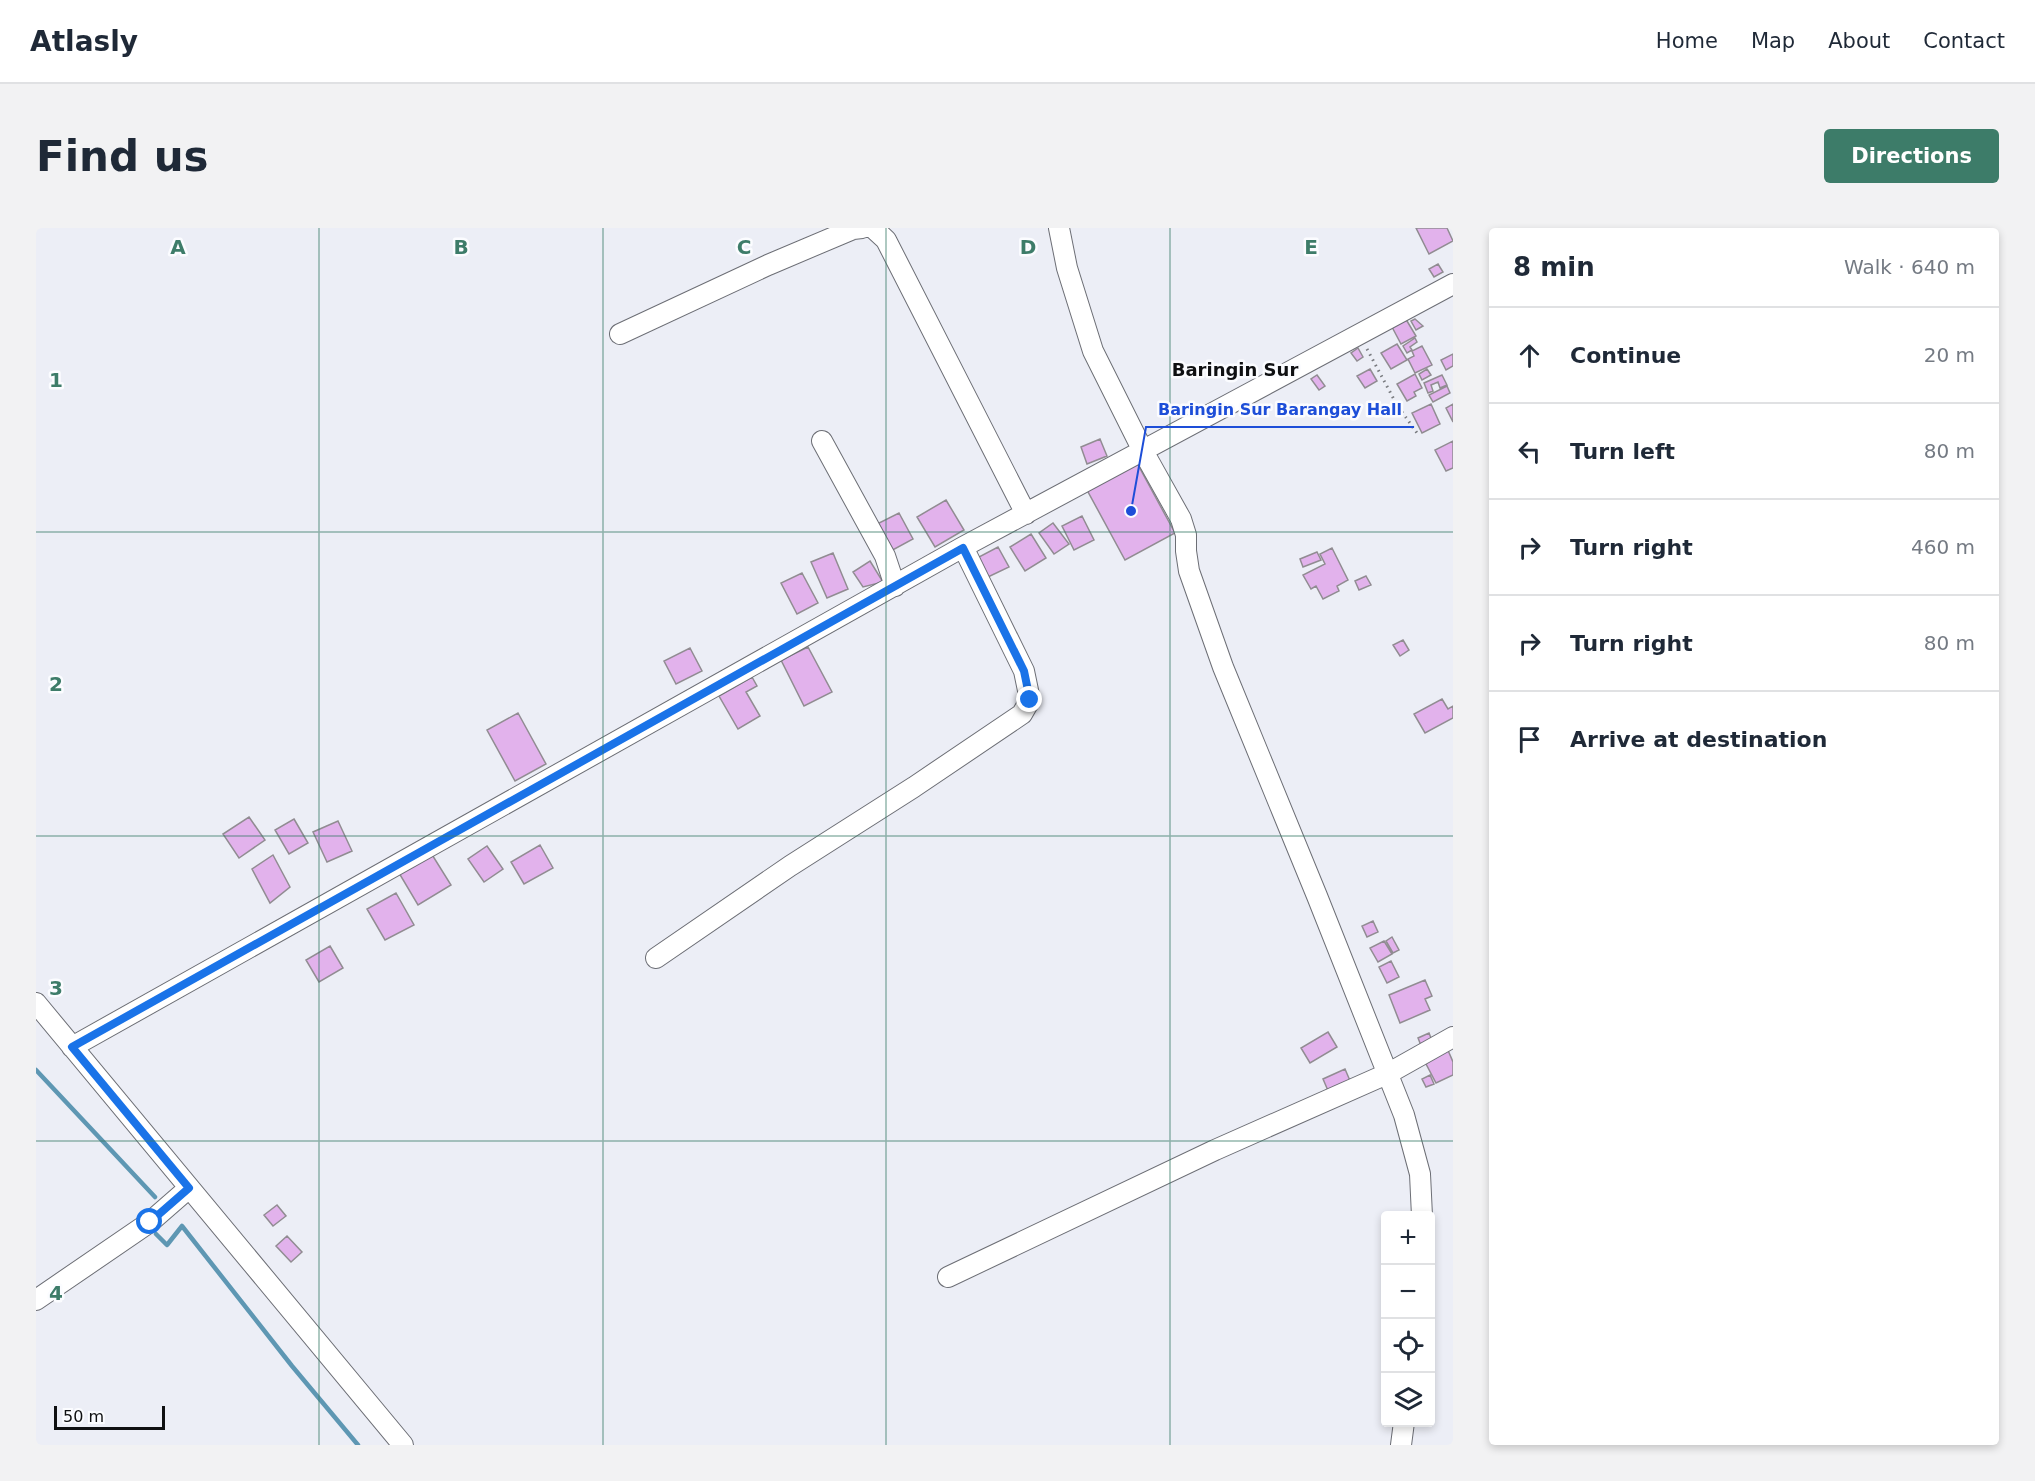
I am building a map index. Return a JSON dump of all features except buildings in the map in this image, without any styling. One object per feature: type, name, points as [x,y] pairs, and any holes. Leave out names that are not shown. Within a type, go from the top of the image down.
[{"type":"street","points":[[620,334],[768,265],[853,229],[862,228]]},
{"type":"street","points":[[873,228],[886,240],[1026,514]]},
{"type":"street","points":[[1059,228],[1067,268],[1093,351],[1143,451],[1181,519],[1186,535],[1189,571],[1223,667],[1389,1073],[1404,1115],[1420,1174],[1422,1211]]},
{"type":"street","points":[[72,1047],[963,548],[1453,284]]},
{"type":"street","points":[[822,441],[885,556],[895,586]]},
{"type":"street","points":[[656,958],[790,866],[914,787],[1022,714],[1030,700],[1024,671],[963,548]]},
{"type":"street","points":[[36,1004],[403,1445]]},
{"type":"street","points":[[948,1277],[1215,1150],[1389,1073],[1453,1036]]},
{"type":"street","points":[[36,1300],[150,1222],[189,1188]]},
{"type":"street","points":[[1401,1445],[1403,1427]]},
{"type":"path","points":[[1359,334],[1397,405],[1417,433]]},
{"type":"waterway","points":[[36,1070],[155,1197]]},
{"type":"waterway","points":[[156,1234],[167,1245],[182,1226],[292,1366],[358,1445]]},
{"type":"place","name":"Baringin Sur Barangay Hall","points":[[1131,511]]},
{"type":"district","name":"Baringin Sur","points":[[1235,370]]},
{"type":"route","points":[[150,1222],[189,1188],[72,1047],[963,548],[1024,671],[1030,700]]}]
